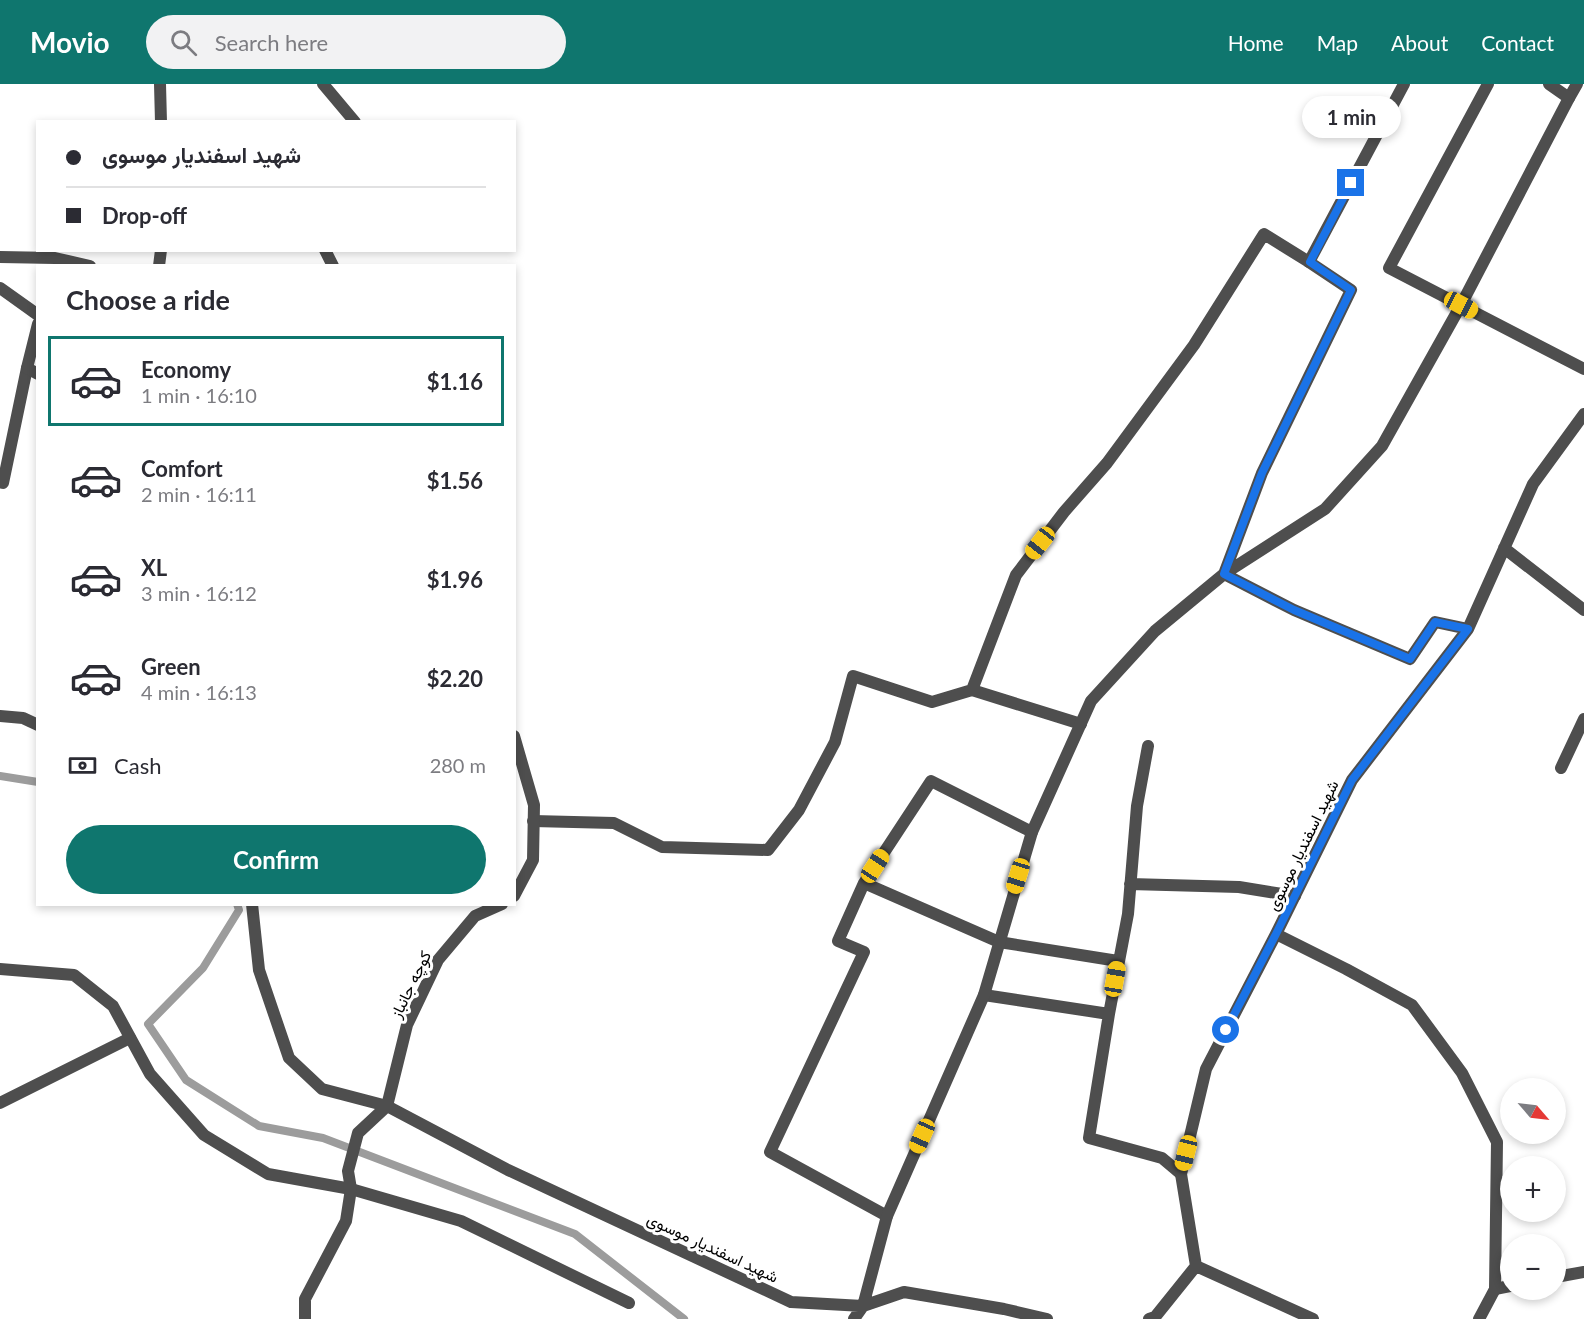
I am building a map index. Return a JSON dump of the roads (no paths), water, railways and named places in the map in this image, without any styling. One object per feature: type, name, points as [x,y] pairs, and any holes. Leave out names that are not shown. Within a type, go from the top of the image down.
[{"type":"street","points":[[160,84],[161,120]]},
{"type":"street","points":[[323,84],[347,119]]},
{"type":"street","points":[[1310,262],[1404,84]]},
{"type":"street","points":[[1488,84],[1389,268],[1584,369]]},
{"type":"street","points":[[1549,84],[1569,98]]},
{"type":"street","points":[[854,1319],[863,1306],[887,1216],[984,995],[1032,832],[1091,701],[1155,631],[1224,574],[1325,509],[1382,446],[1461,305],[1577,84]]},
{"type":"street","points":[[972,690],[1016,575],[1064,512],[1107,463],[1194,345],[1264,234],[1351,290],[1262,473],[1224,574]]},
{"type":"street","points":[[0,257],[55,258],[81,264]]},
{"type":"street","points":[[0,288],[36,314]]},
{"type":"street","points":[[3,483],[32,371],[36,340]]},
{"type":"street","name":"شهید اسفندیار موسوی","points":[[1196,1266],[1180,1174],[1206,1069],[1352,780],[1468,629],[1533,484],[1584,414]]},
{"type":"street","points":[[1504,548],[1584,610]]},
{"type":"street","points":[[1224,574],[1294,610],[1410,659],[1435,622],[1468,629]]},
{"type":"street","points":[[533,821],[614,823],[662,847],[768,850],[799,810],[835,742],[853,676],[932,702],[972,690],[1081,724]]},
{"type":"street","points":[[0,716],[23,718],[36,724]]},
{"type":"street","points":[[1561,768],[1584,719]]},
{"type":"street","points":[[516,743],[534,805],[533,860],[516,892]]},
{"type":"street","points":[[1148,746],[1137,806],[1128,914],[1089,1138],[1162,1158],[1180,1174]]},
{"type":"street","points":[[887,1216],[770,1152],[864,952],[838,941],[864,883],[931,781],[1032,832]]},
{"type":"street","points":[[864,883],[999,942],[1118,961]]},
{"type":"street","points":[[1130,884],[1239,887],[1295,896]]},
{"type":"street","name":"شهید اسفندیار موسوی","points":[[252,906],[259,970],[289,1058],[322,1089],[387,1106],[508,1170],[791,1302],[863,1306],[904,1292],[1004,1309],[1047,1319]]},
{"type":"street","name":"کوچه جانباز","points":[[387,1106],[407,1025],[438,960],[475,916],[498,906]]},
{"type":"street","points":[[1276,934],[1412,1005],[1462,1073],[1497,1142],[1495,1289],[1479,1319]]},
{"type":"street","points":[[0,969],[74,975],[113,1006],[150,1074],[204,1135],[268,1174],[351,1189],[461,1221],[629,1303]]},
{"type":"street","points":[[984,995],[1109,1014]]},
{"type":"street","points":[[0,1103],[130,1038]]},
{"type":"street","points":[[305,1319],[305,1299],[346,1221],[351,1189],[348,1171],[358,1133],[387,1106]]},
{"type":"street","points":[[1149,1319],[1155,1317],[1196,1266],[1313,1319]]},
{"type":"street","points":[[1566,1275],[1584,1272]]},
{"type":"street","points":[[1495,1289],[1500,1288]]},
{"type":"waterway","points":[[0,776],[36,782]]},
{"type":"waterway","points":[[238,906],[239,910],[203,968],[148,1024],[186,1080],[259,1126],[323,1138],[575,1234],[684,1319]]}]
